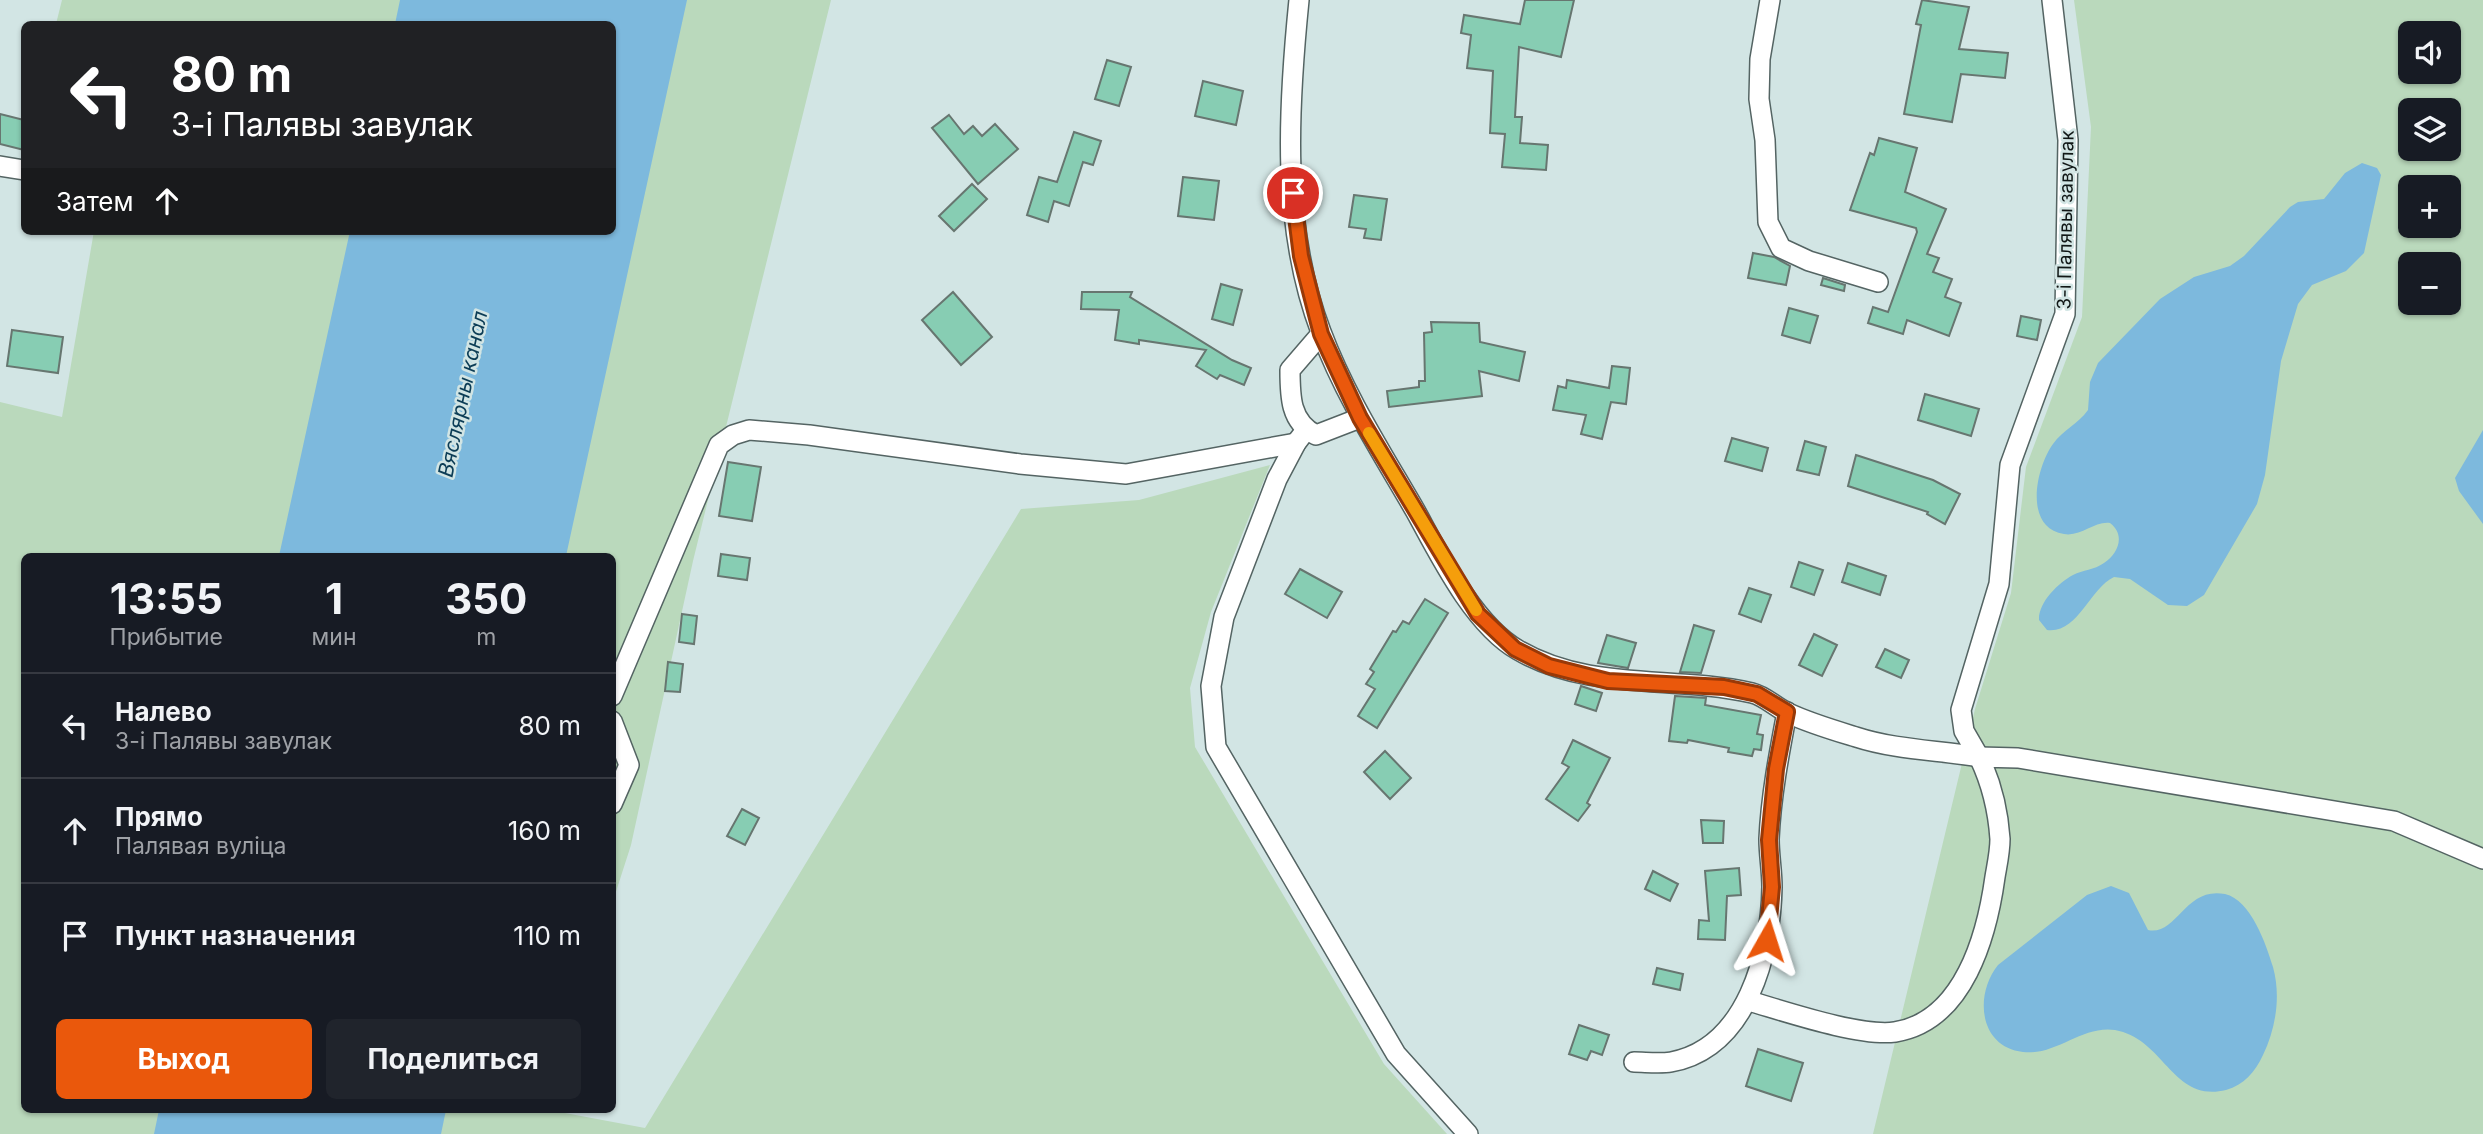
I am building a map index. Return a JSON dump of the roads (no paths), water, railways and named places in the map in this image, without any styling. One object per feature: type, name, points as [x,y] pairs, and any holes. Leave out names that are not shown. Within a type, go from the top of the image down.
[{"type":"street","points":[[1299,0],[1292,69],[1290,172],[1301,256],[1321,334],[1360,418],[1478,614],[1515,649],[1549,666],[1608,681],[1724,687],[1757,694],[1787,712],[1855,737],[1896,748],[1937,750],[1979,757],[2018,758],[2394,821],[2483,859]]},
{"type":"street","points":[[1770,0],[1759,72],[1769,222],[1780,248],[1809,261],[1878,282]]},
{"type":"street","name":"3-і Палявы завулак","points":[[1749,1001],[1857,1028],[1893,1032],[1921,1024],[1955,993],[1979,950],[1991,907],[2000,842],[1994,789],[1964,732],[1961,710],[1999,584],[2010,465],[2065,314],[2068,140],[2052,0]]},
{"type":"street","points":[[0,166],[21,170]]},
{"type":"street","points":[[1321,334],[1290,370],[1294,414],[1301,436],[1277,479],[1224,617],[1211,686],[1216,747],[1396,1054],[1468,1134]]},
{"type":"street","points":[[616,687],[719,445],[733,435],[749,430],[809,435],[1020,464],[1126,474],[1301,436],[1317,435],[1360,418]]},
{"type":"street","points":[[1634,1062],[1671,1062],[1697,1052],[1720,1036],[1749,1001],[1767,940],[1772,887],[1769,840],[1776,769],[1787,712]]},
{"type":"street","points":[[616,731],[629,765],[616,795]]},
{"type":"water","name":"Вяслярны канал","points":[[400,0],[687,0],[567,553],[280,553],[349,235],[616,235],[616,21],[396,21]]},
{"type":"water","points":[[2362,163],[2377,168],[2381,175],[2364,253],[2346,271],[2312,285],[2298,304],[2281,361],[2265,475],[2257,504],[2204,595],[2187,606],[2168,605],[2130,579],[2114,577],[2097,591],[2067,625],[2047,630],[2039,620],[2042,607],[2050,594],[2073,575],[2104,563],[2113,555],[2119,539],[2110,523],[2064,534],[2051,529],[2043,521],[2038,509],[2038,481],[2047,454],[2057,439],[2088,410],[2090,382],[2098,363],[2160,299],[2194,277],[2230,266],[2244,256],[2290,207],[2298,202],[2324,199],[2345,173]]},
{"type":"water","points":[[2483,430],[2483,524],[2459,491],[2455,478]]},
{"type":"water","points":[[2111,886],[2129,893],[2148,930],[2167,926],[2191,903],[2211,893],[2234,898],[2250,914],[2262,935],[2273,967],[2277,1000],[2274,1023],[2263,1055],[2253,1072],[2238,1085],[2226,1090],[2208,1092],[2193,1087],[2180,1079],[2146,1045],[2115,1030],[2091,1032],[2047,1050],[2023,1052],[2008,1048],[1997,1041],[1989,1030],[1984,1004],[1990,977],[1998,965],[2087,895]]},
{"type":"water","points":[[158,1113],[445,1113],[441,1134],[154,1134]]}]
